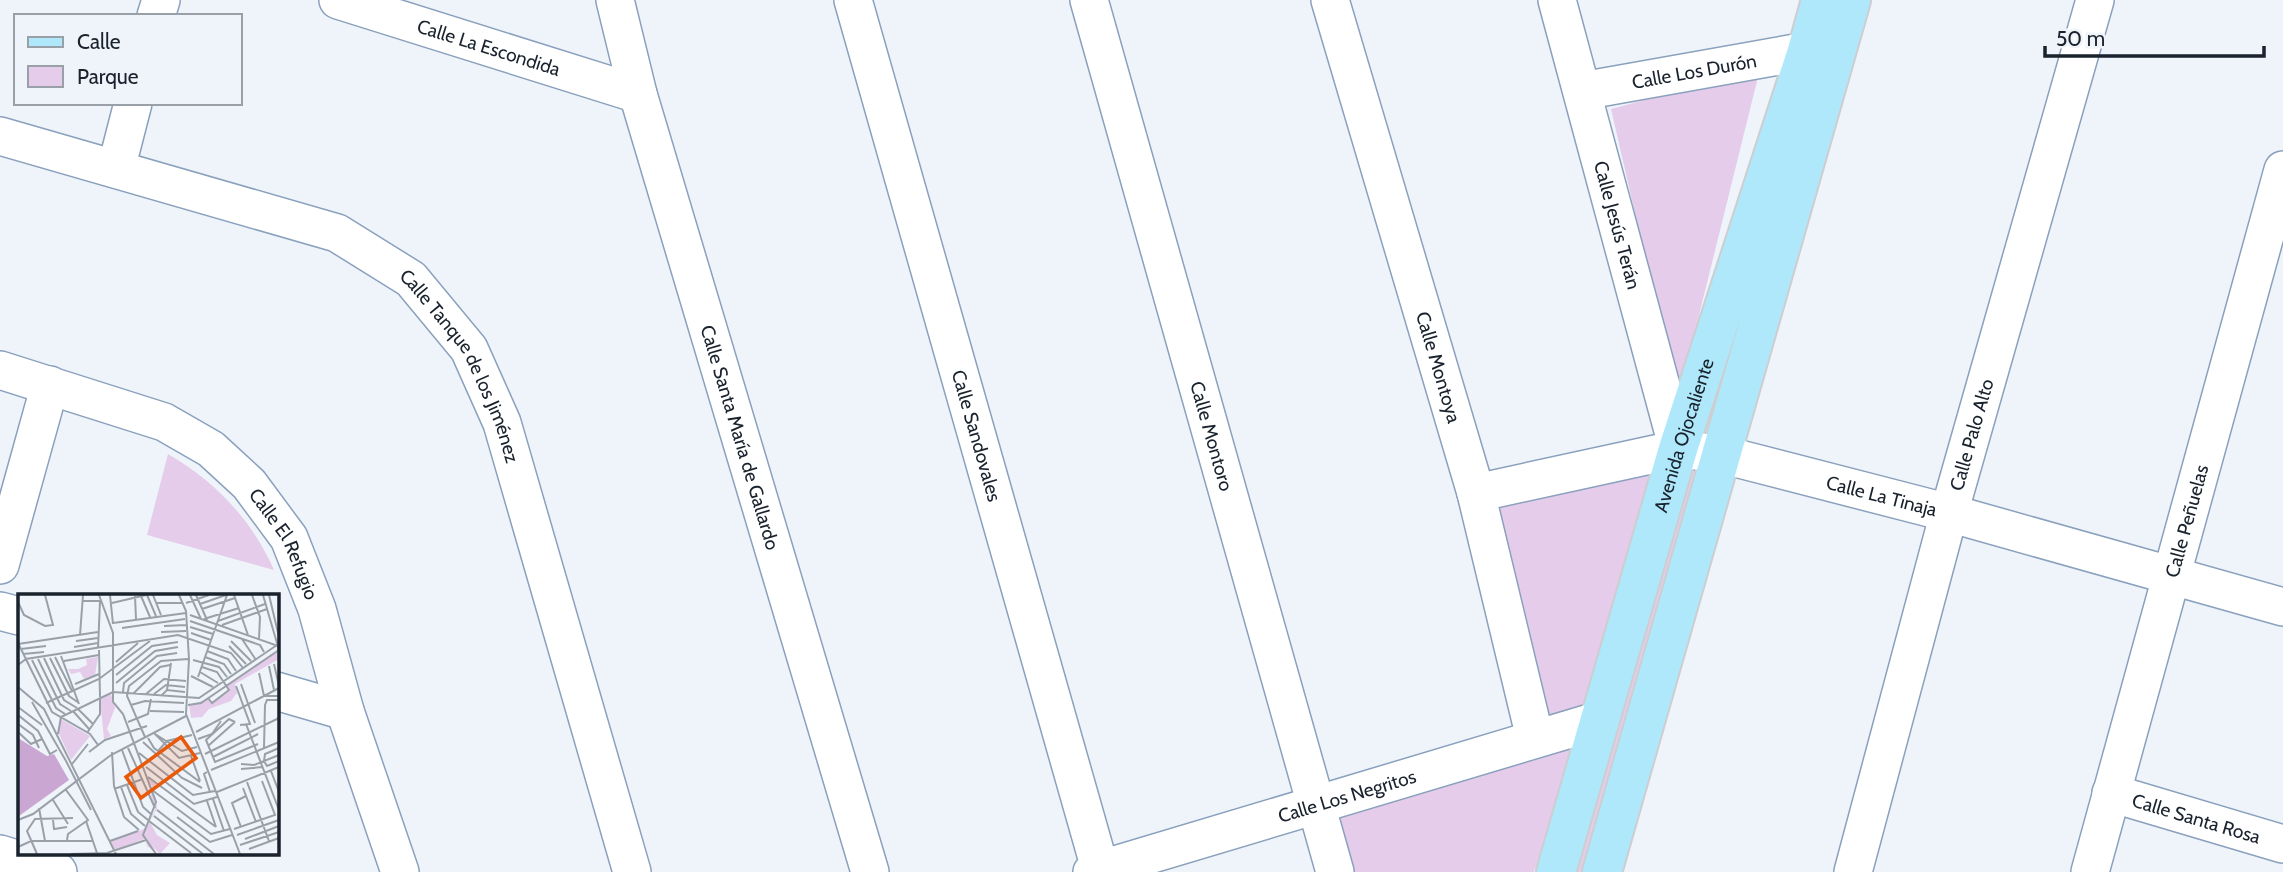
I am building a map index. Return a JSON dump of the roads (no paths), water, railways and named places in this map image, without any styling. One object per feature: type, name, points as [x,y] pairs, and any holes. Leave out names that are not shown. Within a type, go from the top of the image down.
[{"type":"main road","name":"Avenida Ojocaliente","points":[[1556,872],[1678,449],[1807,51],[1826,2]]},
{"type":"main road","name":"Avenida Ojocaliente","points":[[1602,872],[1720,454],[1826,2]]},
{"type":"street","name":"Calle La Escondida","points":[[338,0],[638,94]]},
{"type":"street","name":"Calle Santa María de Gallardo","points":[[615,0],[638,94],[870,872]]},
{"type":"street","name":"Calle Sandovales","points":[[853,0],[1098,871]]},
{"type":"street","name":"Calle Montoro","points":[[1089,0],[1335,872]]},
{"type":"street","name":"Calle Montoya","points":[[1330,0],[1476,493],[1535,738]]},
{"type":"street","name":"Calle Jesús Terán","points":[[1557,0],[1678,449]]},
{"type":"street","name":"Calle Palo Alto","points":[[1853,872],[1949,513],[2095,0]]},
{"type":"street","name":"Calle Los Durón","points":[[1582,91],[1807,51]]},
{"type":"street","points":[[116,169],[133,105]]},
{"type":"street","name":"Calle Tanque de los Jiménez","points":[[0,136],[337,233],[411,279],[469,349],[502,423],[632,872]]},
{"type":"street","name":"Calle Peñuelas","points":[[2090,872],[2283,170]]},
{"type":"street","name":"Calle El Refugio","points":[[0,370],[164,422],[211,449],[249,484],[289,538],[317,609],[345,710],[400,872]]},
{"type":"street","points":[[0,565],[50,385]]},
{"type":"street","name":"Calle La Tinaja","points":[[1476,493],[1678,449],[1720,454],[1949,513],[2283,607]]},
{"type":"street","points":[[0,611],[18,616]]},
{"type":"street","points":[[278,692],[345,710]]},
{"type":"street","name":"Calle Los Negritos","points":[[1098,871],[1600,720]]},
{"type":"street","name":"Calle Santa Rosa","points":[[2111,793],[2283,844]]},
{"type":"street","points":[[0,854],[58,872]]}]
